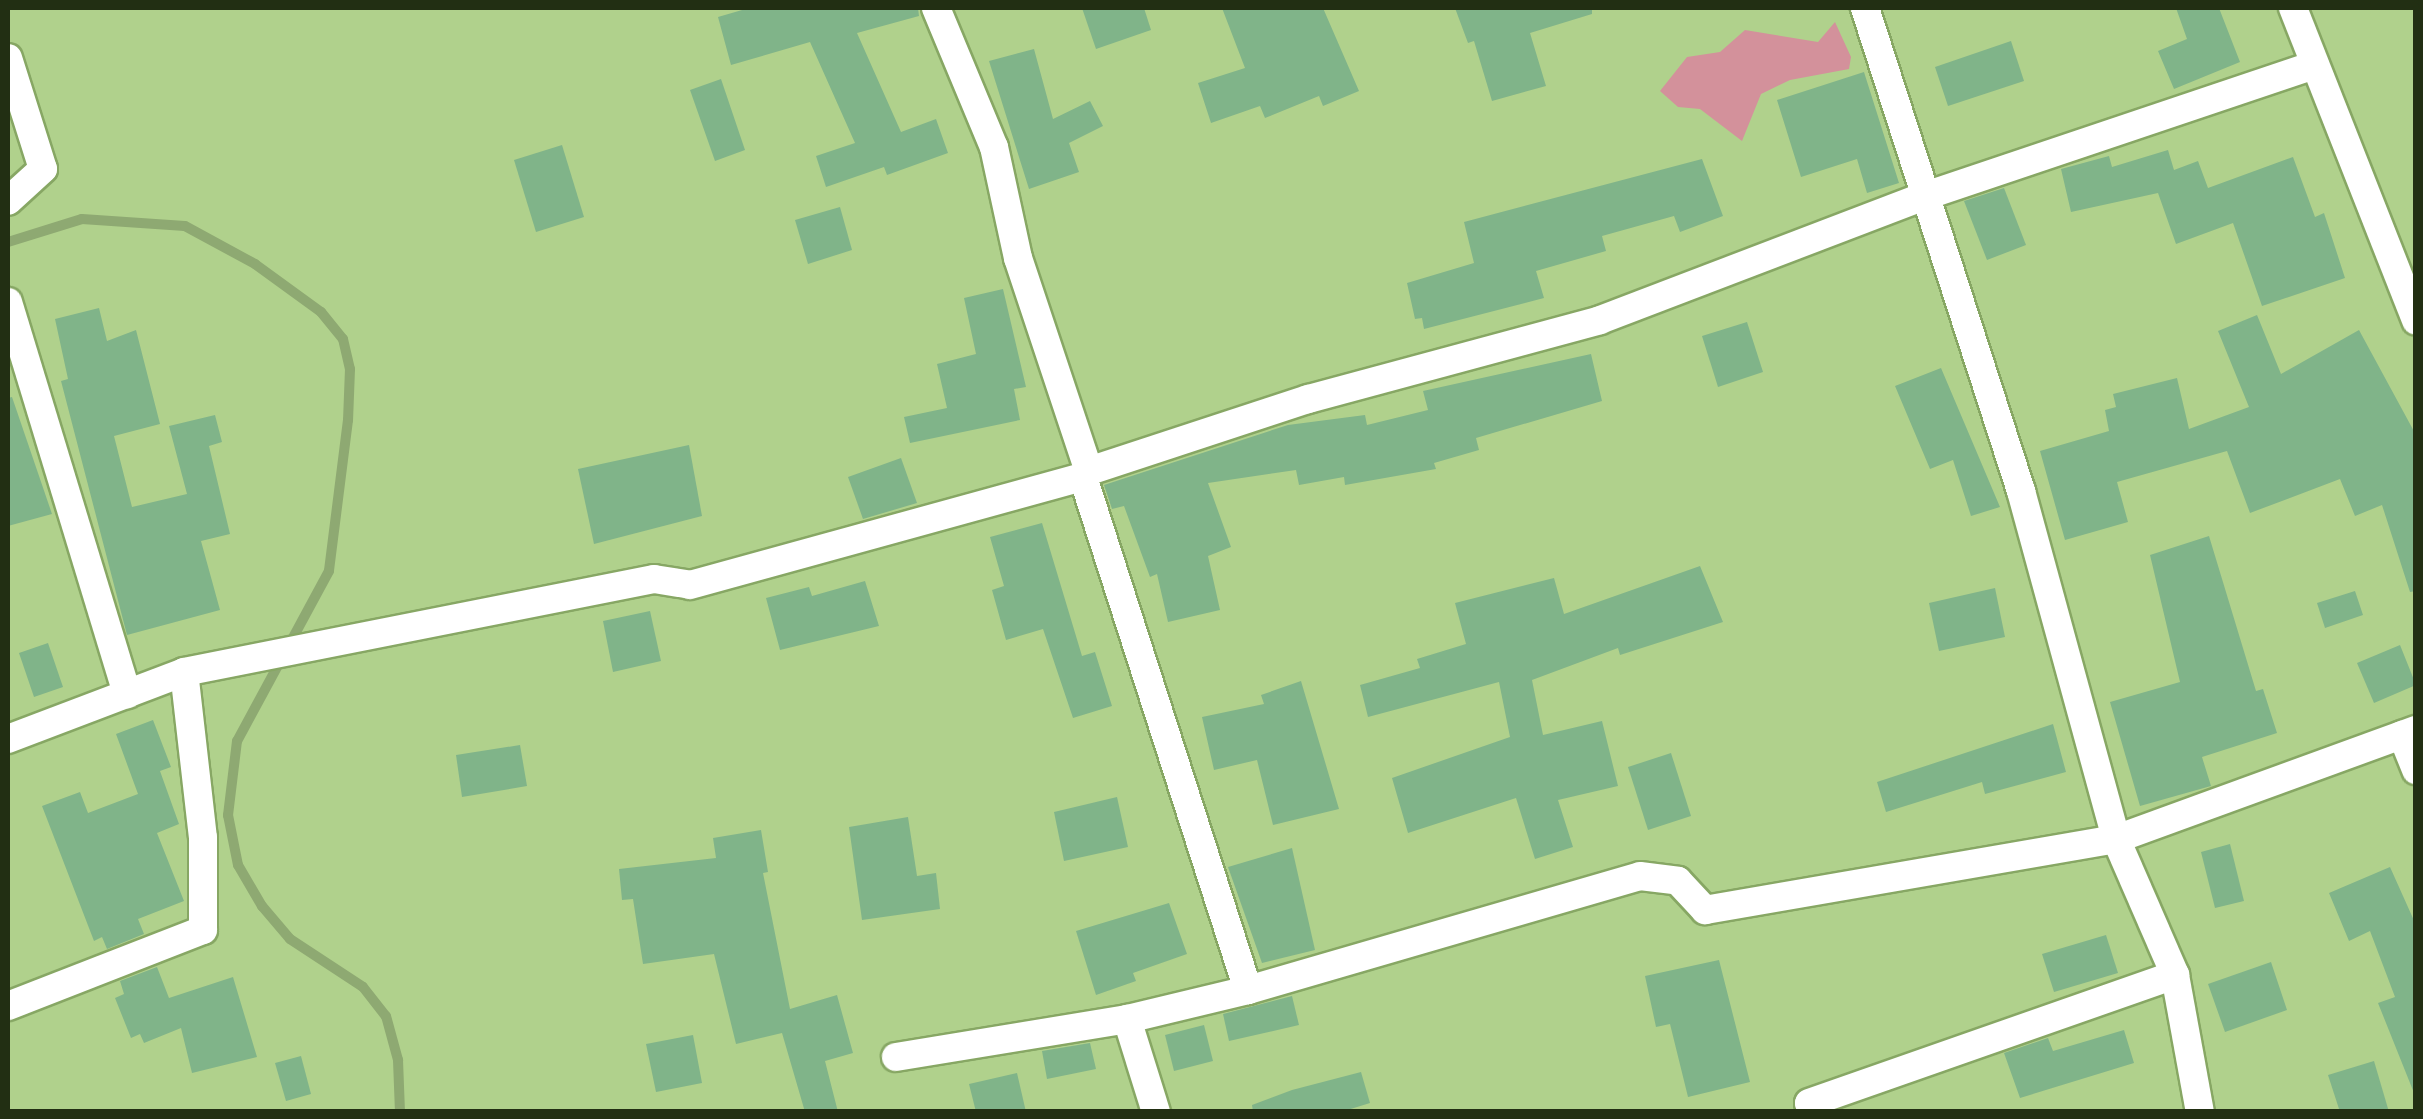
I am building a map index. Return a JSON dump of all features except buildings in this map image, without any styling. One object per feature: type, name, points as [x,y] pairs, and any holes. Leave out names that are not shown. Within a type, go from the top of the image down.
[{"type":"street","points":[[936,8],[994,147],[1018,258],[1248,990]]},
{"type":"street","points":[[1865,8],[2021,492],[2116,840],[2175,975],[2200,1112]]},
{"type":"street","points":[[2293,8],[2416,321]]},
{"type":"street","points":[[8,58],[44,168],[8,200]]},
{"type":"street","points":[[8,740],[184,672],[381,631],[534,607],[654,579],[690,584],[1086,474],[1308,399],[1600,320],[1928,195],[2314,65]]},
{"type":"street","points":[[8,302],[127,694]]},
{"type":"street","points":[[8,1006],[203,930],[202,838],[184,672]]},
{"type":"street","points":[[896,1057],[1128,1018],[1248,990],[1640,876],[1678,881],[1706,910],[2116,840],[2409,732],[2416,770]]},
{"type":"street","points":[[1812,1112],[1810,1103],[2175,975]]},
{"type":"street","points":[[1128,1018],[1156,1112]]},
{"type":"shaded area","points":[[1835,22],[1851,57],[1849,69],[1790,80],[1761,94],[1742,141],[1700,109],[1678,107],[1660,91],[1687,57],[1720,52],[1745,30],[1818,42]]},
{"type":"waterway","points":[[8,242],[82,219],[185,226],[255,264],[321,312],[343,339],[350,369],[348,420],[329,571],[237,741],[228,815],[238,865],[262,906],[290,939],[363,987],[386,1016],[398,1060],[400,1112]]}]
